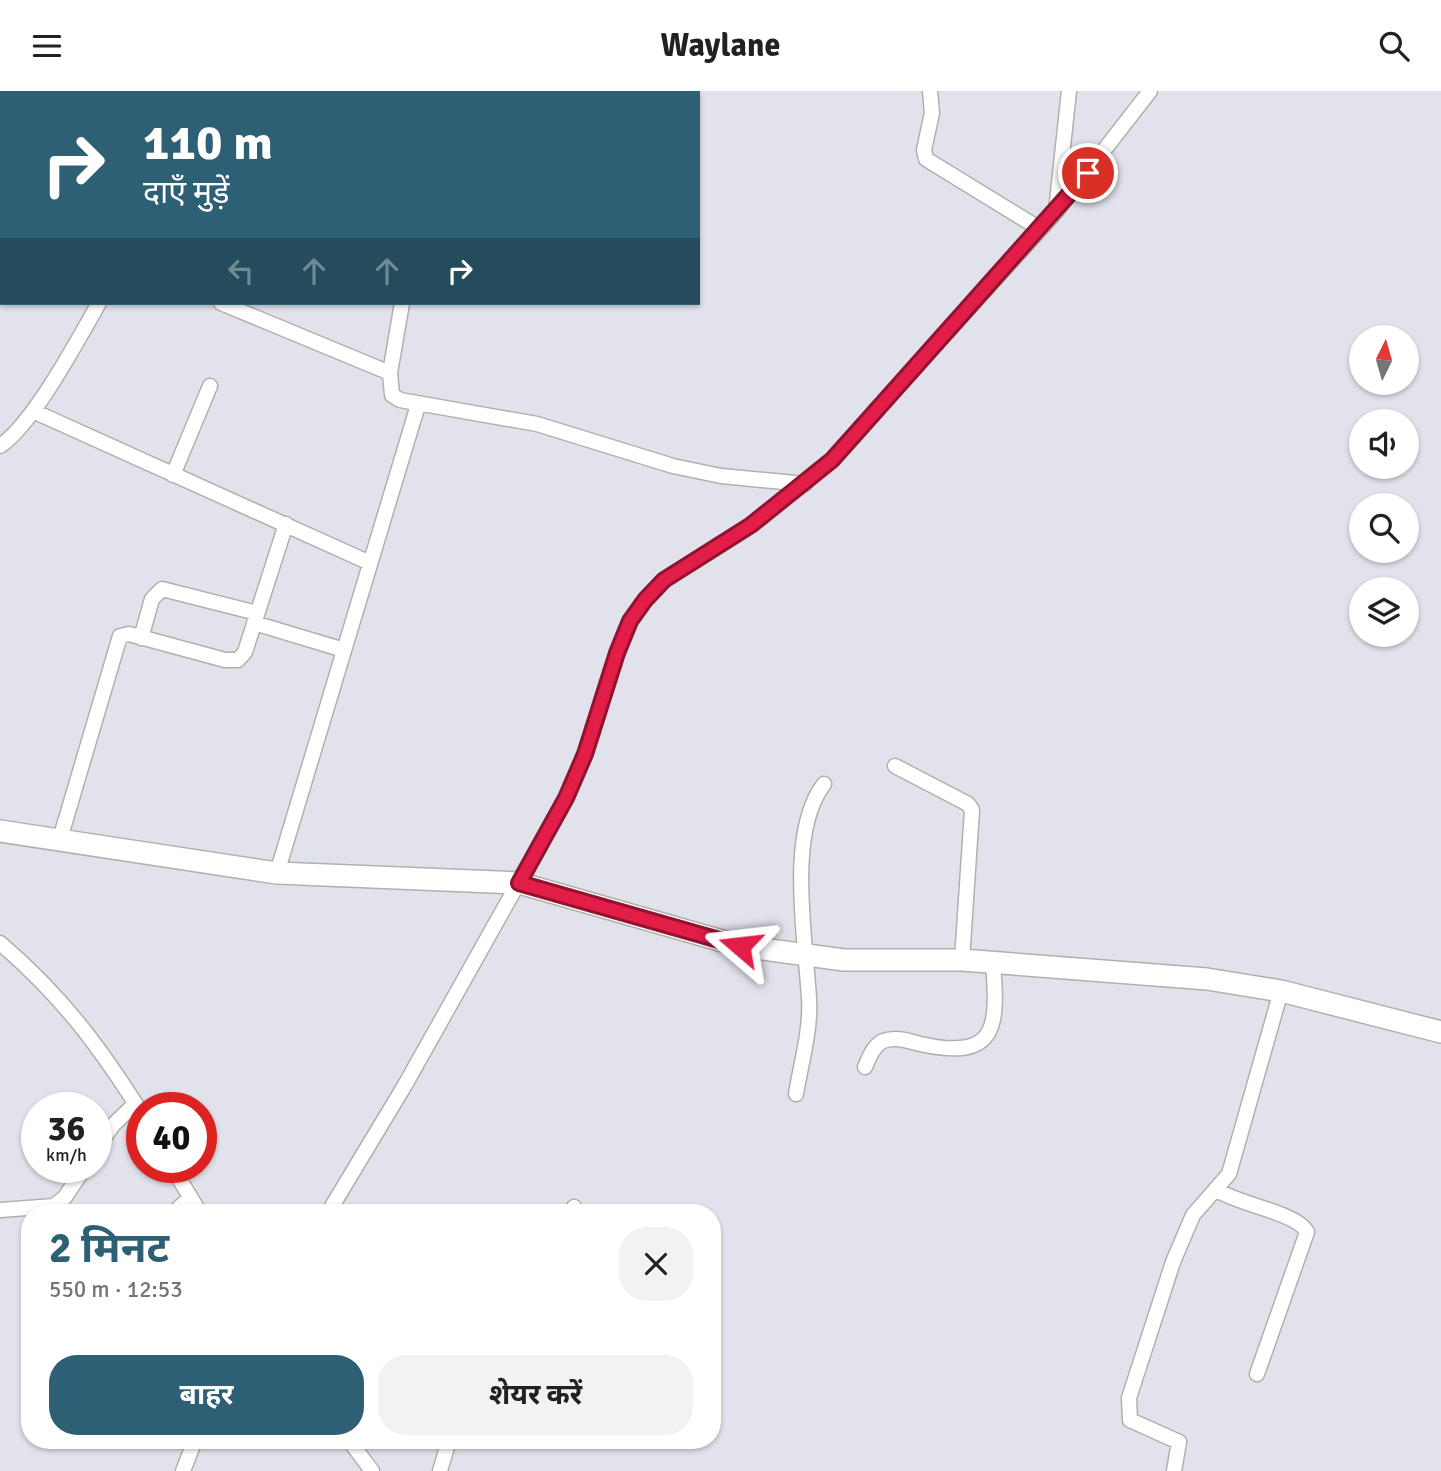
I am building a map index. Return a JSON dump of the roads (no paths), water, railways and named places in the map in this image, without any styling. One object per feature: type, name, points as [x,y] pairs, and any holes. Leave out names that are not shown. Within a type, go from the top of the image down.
[{"type":"street","points":[[1056,212],[1069,91]]},
{"type":"street","points":[[333,1204],[405,1085],[566,798],[585,754],[617,653],[630,621],[645,600],[664,580],[751,525],[805,484],[864,427],[1056,212],[1105,153],[1150,91]]},
{"type":"street","points":[[930,92],[932,113],[924,150],[926,159],[1040,229]]},
{"type":"street","points":[[0,454],[0,446],[13,437],[33,411],[98,305]]},
{"type":"street","points":[[225,305],[390,373]]},
{"type":"street","points":[[402,305],[390,373],[392,395],[418,404],[537,424],[673,466],[721,476],[805,484]]},
{"type":"street","points":[[173,475],[210,386]]},
{"type":"street","points":[[276,873],[418,404]]},
{"type":"street","points":[[33,411],[370,563]]},
{"type":"street","points":[[60,839],[120,636],[129,634],[225,660],[238,660],[245,652],[286,524]]},
{"type":"street","points":[[141,638],[152,599],[162,589],[256,618],[344,650]]},
{"type":"street","points":[[895,766],[968,804],[972,810],[962,960]]},
{"type":"street","points":[[796,1094],[809,1014],[803,956],[802,882],[807,822],[817,793],[824,784]]},
{"type":"street","points":[[0,831],[226,868],[276,873],[519,883],[740,946],[844,960],[962,960],[1207,979],[1281,991],[1441,1032]]},
{"type":"street","points":[[0,943],[35,973],[73,1013],[128,1092]]},
{"type":"street","points":[[865,1067],[874,1048],[882,1041],[894,1039],[946,1049],[964,1049],[978,1044],[992,1026],[995,1009],[993,962]]},
{"type":"street","points":[[1174,1471],[1179,1442],[1135,1425],[1130,1420],[1128,1406],[1173,1262],[1193,1215],[1229,1174],[1281,991]]},
{"type":"street","points":[[57,1204],[65,1198],[75,1183]]},
{"type":"street","points":[[181,1183],[194,1204]]},
{"type":"street","points":[[1217,1190],[1237,1201],[1299,1222],[1307,1232],[1257,1374]]},
{"type":"street","points":[[183,1204],[190,1198]]},
{"type":"street","points":[[0,1210],[21,1208]]},
{"type":"street","points":[[183,1471],[192,1449]]},
{"type":"street","points":[[356,1449],[372,1471]]},
{"type":"street","points":[[440,1471],[446,1449]]}]
